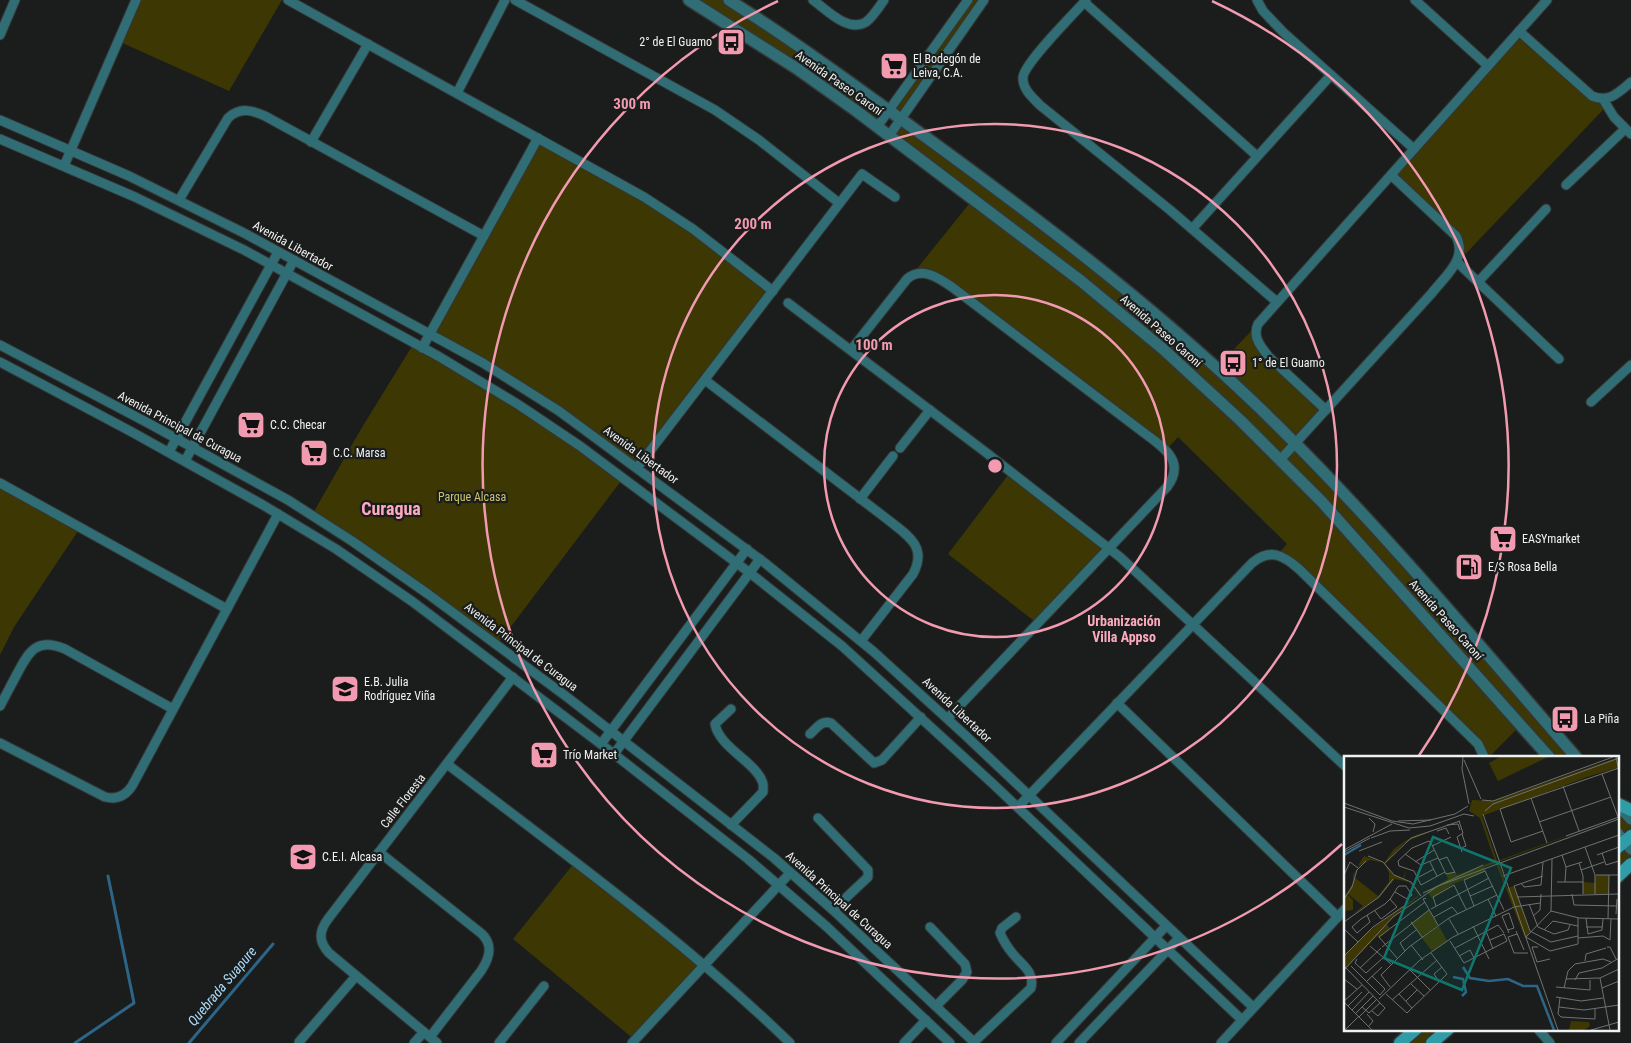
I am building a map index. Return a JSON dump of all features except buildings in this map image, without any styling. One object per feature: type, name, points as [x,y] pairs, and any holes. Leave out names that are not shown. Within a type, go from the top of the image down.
[{"type":"main road","points":[[1618,804],[1631,810]]},
{"type":"main road","points":[[1400,1043],[1415,1030]]},
{"type":"main road","points":[[1432,1043],[1447,1030]]},
{"type":"street","points":[[0,35],[15,0]]},
{"type":"street","points":[[64,166],[136,0]]},
{"type":"street","points":[[288,0],[665,210],[694,229],[773,291]]},
{"type":"street","points":[[457,93],[506,0]]},
{"type":"street","points":[[515,0],[715,110],[766,145],[839,203]]},
{"type":"street","name":"Avenida Paseo Caroní","points":[[689,0],[796,68],[878,127],[1081,281],[1200,383],[1280,460],[1367,552],[1548,756]]},
{"type":"street","name":"Avenida Paseo Caroní","points":[[729,0],[802,48],[1023,207],[1110,276],[1205,357],[1295,444],[1395,548],[1575,756]]},
{"type":"street","points":[[813,0],[845,23],[855,25],[866,22],[884,0]]},
{"type":"street","points":[[878,127],[968,0]]},
{"type":"street","points":[[889,136],[984,0]]},
{"type":"street","points":[[1257,0],[1270,19],[1414,149]]},
{"type":"street","points":[[1415,0],[1488,66]]},
{"type":"street","points":[[1326,410],[1265,353],[1258,340],[1256,329],[1258,324],[1547,0]]},
{"type":"street","points":[[1257,156],[1085,1],[1025,70],[1023,77],[1026,89],[1041,106],[1192,228],[1277,302]]},
{"type":"street","points":[[1519,31],[1592,96],[1603,99],[1621,91],[1631,82]]},
{"type":"street","points":[[311,142],[368,44]]},
{"type":"street","points":[[1192,228],[1331,75]]},
{"type":"street","points":[[1566,185],[1628,131],[1614,117],[1603,99]]},
{"type":"street","points":[[179,200],[225,122],[234,113],[246,110],[257,112],[484,236]]},
{"type":"street","name":"Avenida Libertador","points":[[0,120],[71,150],[179,200],[294,260],[490,367],[544,401],[760,559],[861,640],[948,718],[1253,1007]]},
{"type":"street","points":[[0,138],[153,205],[271,265],[474,377],[558,430],[624,477],[842,646],[1018,807],[1242,1020]]},
{"type":"street","points":[[422,348],[538,138]]},
{"type":"street","points":[[638,468],[862,174],[895,197]]},
{"type":"street","points":[[1280,460],[1457,262],[1460,251],[1456,236],[1391,175]]},
{"type":"street","points":[[1478,282],[1546,209]]},
{"type":"street","points":[[168,452],[278,252]]},
{"type":"street","points":[[185,461],[294,260]]},
{"type":"street","points":[[1457,262],[1559,359]]},
{"type":"street","points":[[851,350],[907,279],[919,273],[929,274],[952,287],[1139,429],[1170,455],[1175,465],[1175,475],[1167,487],[948,718]]},
{"type":"street","points":[[788,303],[1132,566],[1344,765]]},
{"type":"street","name":"Avenida Principal de Curagua","points":[[0,345],[176,438],[288,500],[352,540],[479,631],[611,731],[790,872],[975,1043]]},
{"type":"street","points":[[0,362],[185,461],[278,514],[370,572],[514,678],[707,825],[828,927],[950,1043]]},
{"type":"street","points":[[1591,402],[1629,371]]},
{"type":"street","points":[[705,380],[860,498],[908,536],[916,545],[919,562],[913,574],[861,640]]},
{"type":"street","points":[[900,448],[930,410]]},
{"type":"street","points":[[860,498],[893,456]]},
{"type":"street","points":[[0,483],[227,609]]},
{"type":"street","points":[[0,744],[100,795],[116,798],[125,794],[132,786],[278,514]]},
{"type":"street","points":[[601,744],[747,550]]},
{"type":"street","points":[[1018,807],[1257,559],[1271,554],[1283,558],[1299,570],[1432,697],[1478,744],[1484,756]]},
{"type":"street","points":[[614,754],[760,559]]},
{"type":"street","points":[[0,706],[26,656],[35,648],[46,645],[65,649],[173,709]]},
{"type":"street","name":"Calle Floresta","points":[[356,976],[329,953],[322,943],[320,932],[322,928],[514,678]]},
{"type":"street","points":[[1117,703],[1338,917]]},
{"type":"street","points":[[731,825],[763,792],[763,781],[716,730],[715,724],[732,708]]},
{"type":"street","points":[[810,734],[821,723],[831,722],[874,763],[882,760],[921,717]]},
{"type":"street","points":[[447,764],[637,909],[705,965],[789,1043]]},
{"type":"street","points":[[1618,804],[1631,819]]},
{"type":"street","points":[[818,818],[868,870],[868,877],[833,910]]},
{"type":"street","points":[[379,852],[482,934],[490,946],[485,966],[430,1037],[414,1043]]},
{"type":"street","points":[[632,1043],[790,872]]},
{"type":"street","points":[[1220,1043],[1344,910]]},
{"type":"street","points":[[975,1043],[1031,988],[1033,981],[1029,971],[1012,954],[1000,933],[1002,928],[1016,917]]},
{"type":"street","points":[[930,926],[965,964],[967,972],[962,980],[936,1006]]},
{"type":"street","points":[[1056,1043],[1166,926]]},
{"type":"street","points":[[1079,1043],[1179,938]]},
{"type":"street","points":[[300,1042],[356,976],[430,1037]]},
{"type":"street","points":[[499,1043],[544,986]]},
{"type":"street","points":[[904,1043],[926,1020]]},
{"type":"street","points":[[1539,1030],[1550,1043]]},
{"type":"green space","points":[[136,0],[282,0],[229,91],[118,41]]},
{"type":"green space","points":[[689,0],[729,0],[889,110],[968,0],[984,0],[901,119],[890,111],[877,127]]},
{"type":"green space","points":[[1519,31],[1598,98],[1621,91],[1454,266],[1460,245],[1391,175]]},
{"type":"green space","points":[[901,119],[1217,367],[1258,324],[1258,340],[1326,410],[1296,443],[1575,756],[1548,756],[1521,725],[1490,756],[1484,756],[1483,753],[1299,569],[1277,555],[1287,544],[1178,437],[1166,450],[941,280],[911,276],[973,199],[889,136]]},
{"type":"green space","points":[[538,138],[644,197],[773,291],[637,468],[559,411],[430,334]]},
{"type":"green space","name":"Parque Alcasa","points":[[414,343],[438,356],[624,477],[497,645],[312,515],[361,429]]},
{"type":"green space","points":[[1011,471],[1110,549],[1038,624],[948,554]]},
{"type":"green space","points":[[0,483],[80,528],[14,627],[0,655]]},
{"type":"green space","points":[[1618,804],[1631,819],[1631,864],[1618,876]]},
{"type":"green space","points":[[575,862],[705,965],[635,1040],[513,939]]},
{"type":"green space","points":[[1415,1030],[1447,1030],[1432,1043],[1400,1043]]},
{"type":"waterway","points":[[75,1043],[134,1003],[108,876]]},
{"type":"waterway","name":"Quebrada Suapure","points":[[189,1043],[273,944]]},
{"type":"place","name":"2° de El Guamo","points":[[731,42]]},
{"type":"place","name":"El Bodegón de Leiva, C.A.","points":[[894,66]]},
{"type":"place","name":"1° de El Guamo","points":[[1233,363]]},
{"type":"place","name":"C.C. Checar","points":[[251,425]]},
{"type":"place","name":"C.C. Marsa","points":[[314,453]]},
{"type":"place","name":"EASYmarket","points":[[1503,539]]},
{"type":"place","name":"E/S Rosa Bella","points":[[1469,567]]},
{"type":"place","name":"E.B. Julia Rodríguez Viña","points":[[345,689]]},
{"type":"place","name":"La Piña","points":[[1565,719]]},
{"type":"place","name":"Trío Market","points":[[544,755]]},
{"type":"place","name":"C.E.I. Alcasa","points":[[303,857]]},
{"type":"district","name":"Curagua","points":[[391,508]]},
{"type":"district","name":"Urbanización Villa Appso","points":[[1124,630]]}]
